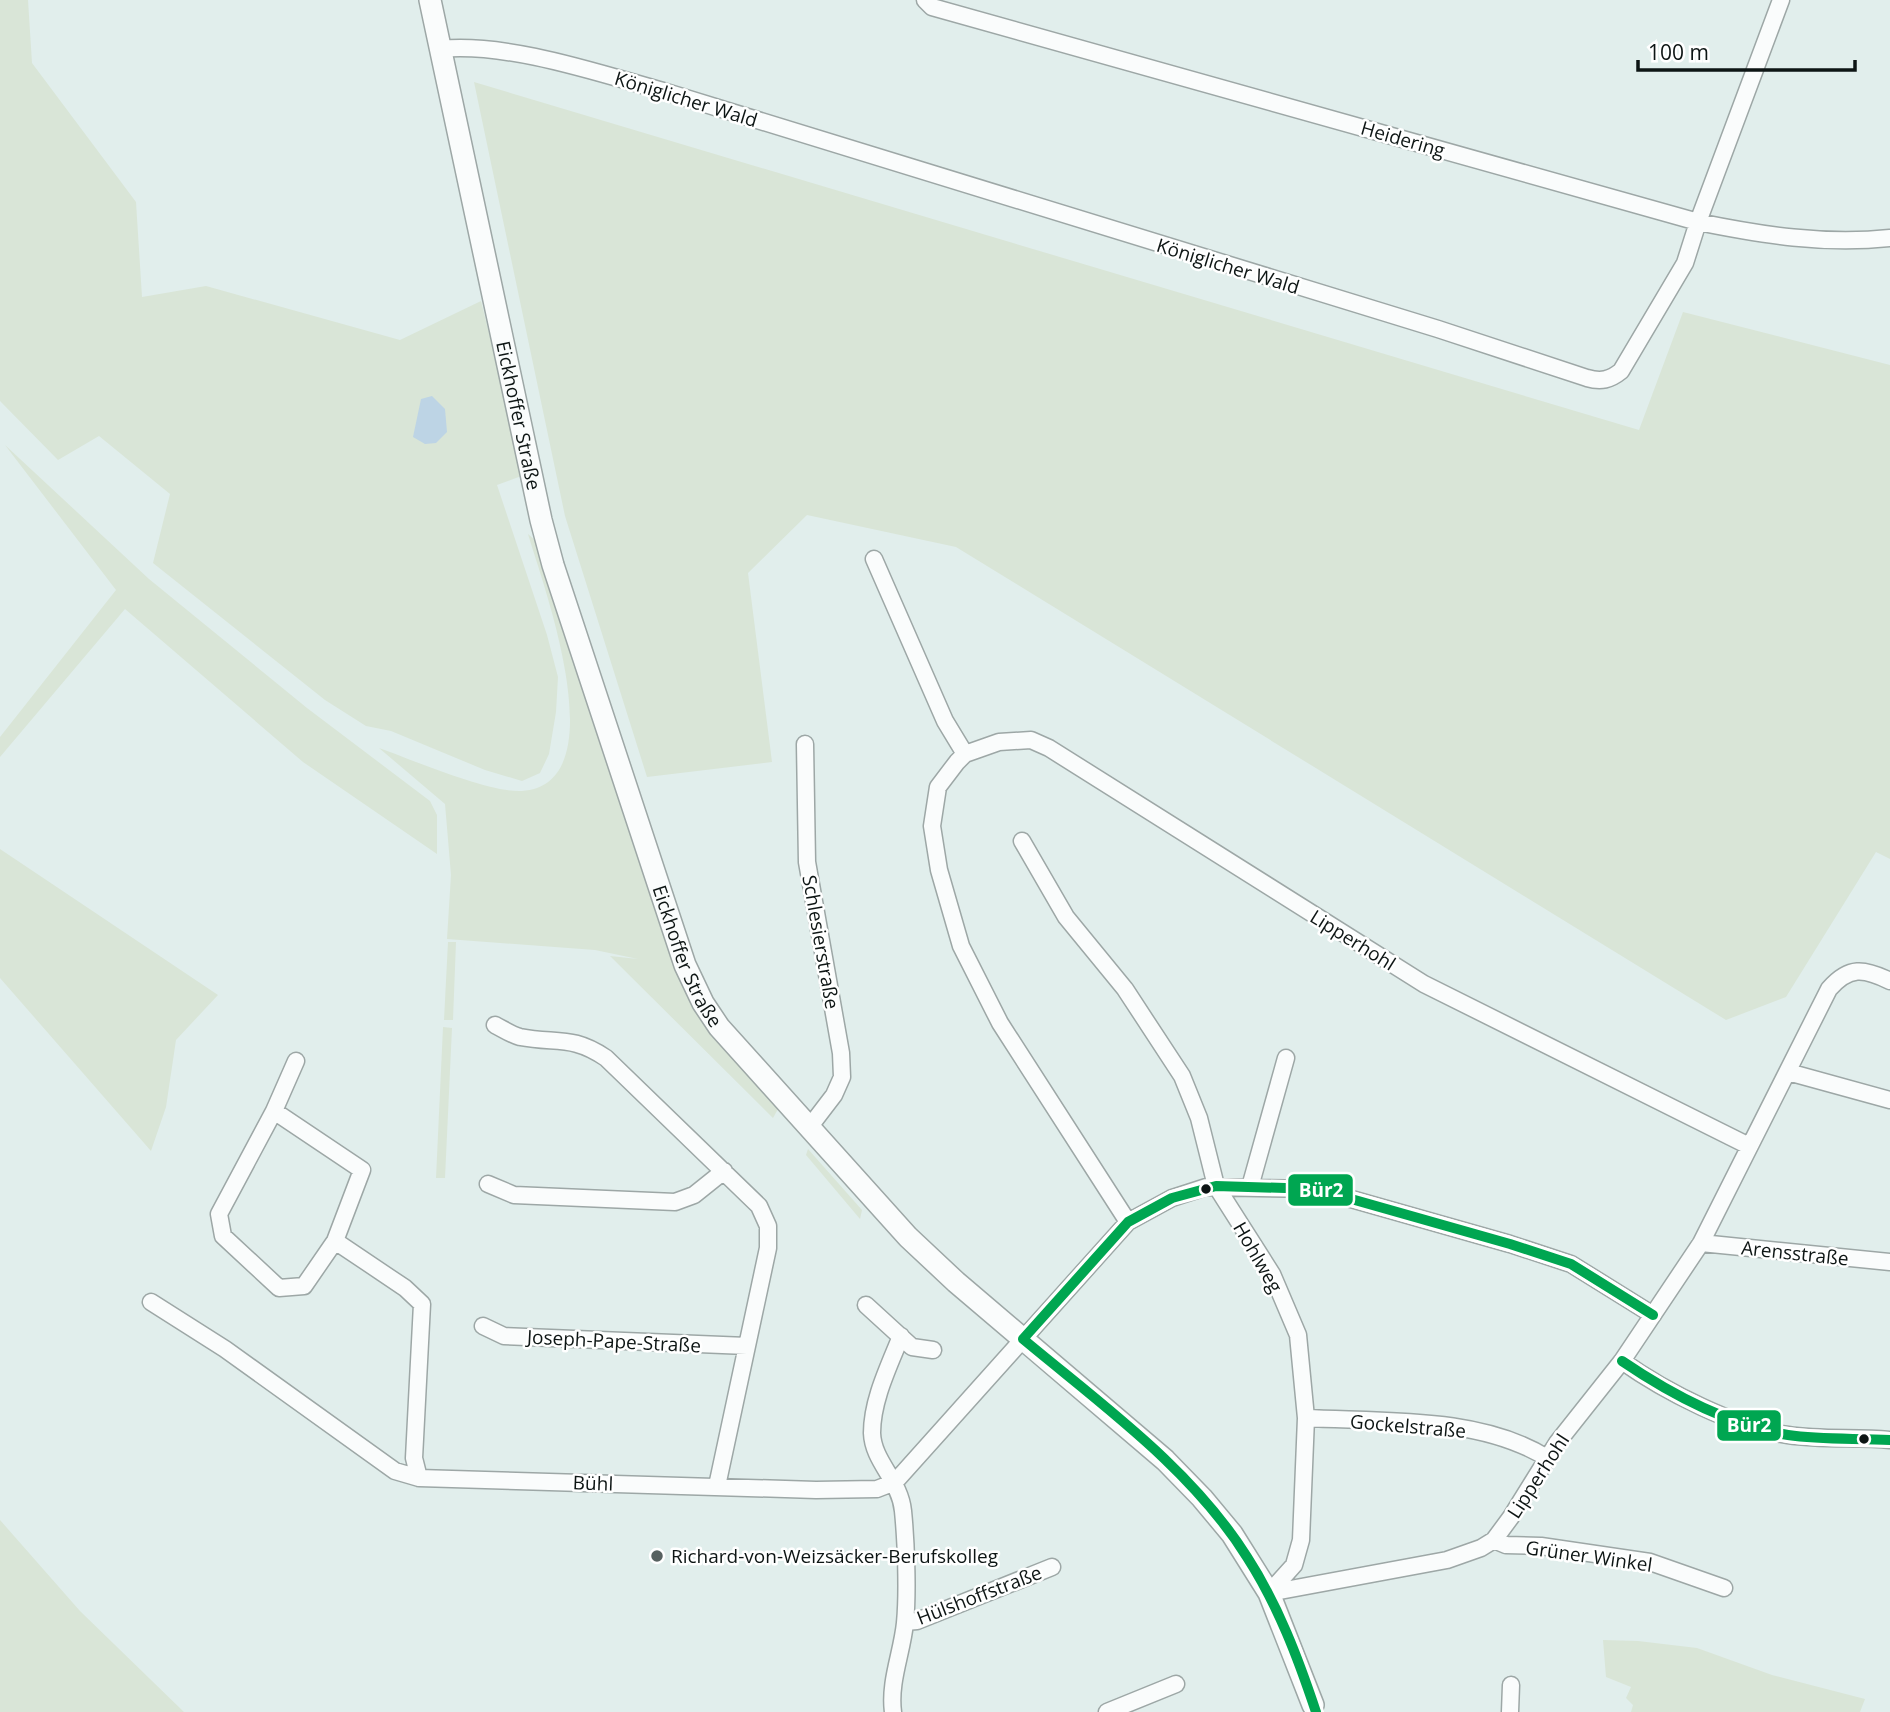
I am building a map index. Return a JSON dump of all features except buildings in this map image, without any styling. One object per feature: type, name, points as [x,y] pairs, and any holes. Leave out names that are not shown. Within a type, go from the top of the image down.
[{"type":"main road","name":"Eickhoffer Straße","points":[[430,0],[541,520],[685,965],[703,1003],[719,1027],[808,1129],[908,1237],[956,1282],[1165,1460],[1232,1534],[1269,1593],[1313,1704]]},
{"type":"street","name":"Heidering","points":[[925,0],[932,7],[1698,222],[1753,233],[1849,243],[1890,239]]},
{"type":"street","name":"Königlicher Wald","points":[[440,50],[461,47],[511,53],[663,91],[1438,329],[1595,380],[1612,378],[1622,370],[1685,263],[1781,0]]},
{"type":"street","points":[[874,559],[945,721],[965,754],[938,787],[932,827],[939,870],[961,946],[1000,1023],[1128,1222]]},
{"type":"street","name":"Lipperhohl","points":[[965,754],[999,742],[1031,740],[1049,748],[1424,984],[1749,1146]]},
{"type":"street","name":"Schlesierstraße","points":[[805,744],[807,862],[841,1053],[842,1077],[834,1095],[808,1129]]},
{"type":"street","name":"Hohlweg","points":[[1022,841],[1066,917],[1125,989],[1182,1076],[1199,1118],[1216,1186],[1272,1275],[1298,1335],[1306,1418],[1301,1540],[1294,1566],[1269,1593]]},
{"type":"street","name":"Lipperhohl","points":[[1269,1593],[1447,1560],[1474,1551],[1494,1540],[1547,1458],[1622,1360],[1701,1243],[1822,1001],[1836,981],[1852,972],[1866,971],[1890,981]]},
{"type":"street","points":[[495,1025],[518,1037],[589,1046],[606,1058],[759,1206],[768,1226],[768,1248],[717,1486]]},
{"type":"street","points":[[1250,1187],[1286,1058]]},
{"type":"street","points":[[274,1111],[362,1170],[335,1241],[304,1286],[279,1288],[223,1236],[219,1214],[274,1111],[296,1061]]},
{"type":"street","points":[[1788,1072],[1890,1100]]},
{"type":"street","points":[[488,1184],[514,1195],[675,1202],[694,1195],[724,1171]]},
{"type":"street","points":[[895,1482],[1128,1222],[1171,1198],[1216,1186],[1316,1189],[1510,1244],[1571,1264],[1653,1315]]},
{"type":"street","points":[[335,1241],[405,1288],[422,1304],[414,1458],[419,1478]]},
{"type":"street","name":"Arensstraße","points":[[1701,1243],[1890,1262]]},
{"type":"street","name":"Bühl","points":[[151,1302],[225,1349],[395,1471],[419,1478],[816,1490],[877,1489],[895,1482]]},
{"type":"street","points":[[866,1306],[912,1347],[933,1350]]},
{"type":"street","name":"Joseph-Pape-Straße","points":[[483,1326],[504,1336],[747,1346]]},
{"type":"street","points":[[893,1712],[891,1697],[905,1622],[903,1509],[895,1482],[875,1451],[872,1432],[880,1388],[901,1336]]},
{"type":"street","points":[[1622,1360],[1645,1377],[1748,1427],[1790,1436],[1890,1440]]},
{"type":"street","name":"Gockelstraße","points":[[1306,1418],[1453,1428],[1491,1434],[1536,1451],[1547,1458]]},
{"type":"street","name":"Grüner Winkel","points":[[1494,1540],[1506,1545],[1541,1546],[1650,1562],[1724,1588]]},
{"type":"street","name":"Hülshoffstraße","points":[[905,1622],[917,1621],[1052,1567]]},
{"type":"street","points":[[1107,1712],[1176,1684]]},
{"type":"street","points":[[1510,1712],[1511,1685]]},
{"type":"green space","points":[[0,0],[28,0],[32,63],[136,202],[142,297],[206,286],[400,340],[481,301],[524,475],[497,485],[547,635],[558,677],[549,754],[540,773],[522,781],[485,770],[391,731],[366,726],[325,700],[153,563],[170,494],[99,436],[58,460],[0,401]]},
{"type":"green space","points":[[474,82],[1639,430],[1683,312],[1890,365],[1890,859],[1876,852],[1786,997],[1726,1020],[956,547],[807,515],[748,573],[772,762],[647,777],[565,516]]},
{"type":"green space","points":[[5,445],[149,579],[307,708],[430,801],[437,815],[437,854],[303,762],[125,609],[0,757],[0,737],[116,590]]},
{"type":"green space","points":[[528,534],[543,547],[714,1034],[778,1109],[773,1118],[610,956],[638,959],[595,950],[447,939],[451,875],[445,804],[379,748],[491,787],[522,791],[550,780],[566,755],[570,720],[567,679],[547,595]]},
{"type":"green space","points":[[0,849],[218,995],[176,1040],[166,1107],[151,1151],[0,978]]},
{"type":"green space","points":[[448,942],[456,942],[453,1020],[444,1020]]},
{"type":"green space","points":[[443,1027],[452,1028],[445,1178],[436,1178]]},
{"type":"green space","points":[[808,1149],[862,1210],[860,1219],[806,1155]]},
{"type":"green space","points":[[0,1520],[80,1611],[184,1712],[0,1712]]},
{"type":"green space","points":[[1603,1640],[1697,1648],[1772,1675],[1865,1699],[1860,1712],[1631,1712],[1633,1705],[1626,1698],[1631,1687],[1606,1677]]},
{"type":"water","points":[[432,396],[445,409],[447,432],[436,443],[425,444],[413,437],[421,399]]},
{"type":"transit line","name":"Bür2","points":[[1023,1339],[1128,1222],[1172,1198],[1216,1186],[1316,1189],[1510,1244],[1571,1264],[1653,1315]]},
{"type":"transit line","name":"Bür2","points":[[1023,1339],[1144,1440],[1200,1495],[1225,1525],[1258,1575],[1278,1613],[1316,1712]]},
{"type":"transit line","name":"Bür2","points":[[1622,1361],[1681,1397],[1744,1424],[1801,1437],[1890,1440]]},
{"type":"place","name":"Richard-von-Weizsäcker-Berufskolleg","points":[[657,1556]]}]
